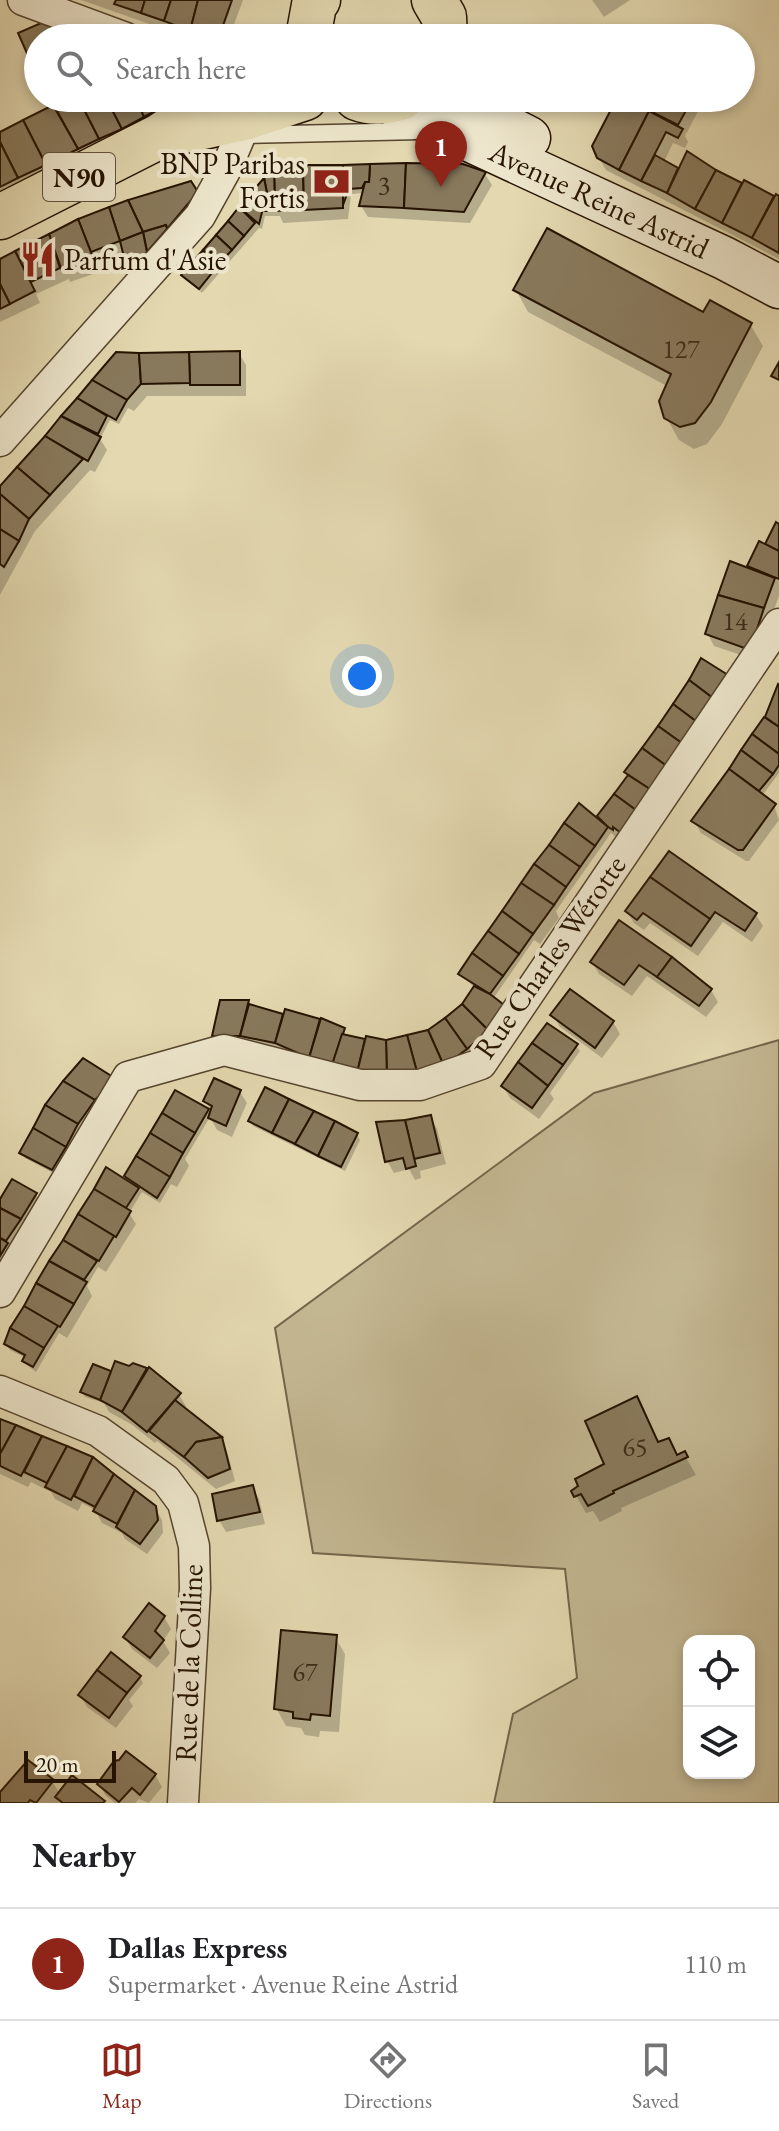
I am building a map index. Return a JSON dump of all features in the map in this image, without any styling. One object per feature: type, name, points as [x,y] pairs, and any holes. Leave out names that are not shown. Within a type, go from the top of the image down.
[{"type":"main road","name":"Avenue Reine Astrid","points":[[455,112],[779,287]]},
{"type":"main road","name":"N90","points":[[0,217],[158,137],[235,117]]},
{"type":"street","points":[[23,0],[88,24]]},
{"type":"street","points":[[0,441],[200,216],[226,169],[235,117]]},
{"type":"street","name":"Rue Charles Wérotte","points":[[0,1292],[128,1077],[224,1050],[360,1085],[420,1085],[481,1064],[779,624]]},
{"type":"street","name":"Rue de la Colline","points":[[0,1391],[98,1431],[166,1480],[183,1503],[194,1546],[195,1588],[183,1803]]},
{"type":"lane","points":[[235,117],[429,131],[452,112]]},
{"type":"shaded area","points":[[779,1040],[779,1803],[494,1803],[513,1714],[577,1678],[565,1569],[313,1553],[275,1328],[594,1093]]},
{"type":"building","points":[[116,0],[145,0],[141,13],[114,4]]},
{"type":"building","points":[[145,0],[171,0],[164,21],[141,13]]},
{"type":"building","points":[[171,0],[198,0],[192,24],[164,21]]},
{"type":"building","points":[[198,0],[232,0],[224,24],[192,24]]},
{"type":"building","points":[[24,30],[24,46],[18,33]]},
{"type":"building","points":[[39,112],[57,112],[78,149],[46,165],[23,120]]},
{"type":"building","points":[[58,112],[85,112],[99,139],[78,149]]},
{"type":"building","points":[[85,112],[113,112],[122,129],[99,139]]},
{"type":"building","points":[[113,112],[142,112],[144,117],[122,129]]},
{"type":"building","points":[[610,112],[648,112],[619,170],[597,158],[592,146]]},
{"type":"building","points":[[648,112],[683,129],[678,138],[666,132],[641,181],[619,170]]},
{"type":"building","points":[[652,112],[685,112],[678,125]]},
{"type":"building","points":[[23,120],[46,165],[18,178],[0,142],[0,132]]},
{"type":"building","points":[[0,142],[18,178],[0,187]]},
{"type":"building","points":[[687,151],[716,170],[695,209],[667,193]]},
{"type":"building","points":[[655,155],[678,168],[667,193],[641,181]]},
{"type":"building","points":[[406,163],[404,208],[359,206],[365,182],[369,182],[370,164]]},
{"type":"building","points":[[406,163],[463,164],[486,172],[464,212],[404,208]]},
{"type":"building","points":[[370,164],[369,182],[365,182],[362,188],[349,189],[343,205],[343,165]]},
{"type":"building","points":[[303,165],[304,210],[275,211],[274,166]]},
{"type":"building","points":[[303,165],[343,165],[343,208],[304,210]]},
{"type":"building","points":[[274,166],[275,211],[263,211],[267,193],[264,178]]},
{"type":"building","points":[[716,170],[742,183],[722,223],[695,209]]},
{"type":"building","points":[[264,178],[267,193],[259,224],[239,207]]},
{"type":"building","points":[[744,180],[774,196],[752,238],[722,223]]},
{"type":"building","points":[[191,181],[198,192],[167,229],[166,225],[143,232],[128,200]]},
{"type":"building","points":[[776,194],[779,196],[779,253],[752,238]]},
{"type":"building","points":[[128,200],[143,232],[120,241],[109,207]]},
{"type":"building","points":[[109,207],[120,241],[91,252],[78,219]]},
{"type":"building","points":[[239,207],[255,223],[244,236],[228,221]]},
{"type":"building","points":[[78,219],[94,260],[62,271],[49,234]]},
{"type":"building","points":[[228,221],[244,236],[232,250],[216,235]]},
{"type":"building","points":[[166,225],[167,229],[147,252],[143,232]]},
{"type":"building","points":[[547,228],[703,312],[710,300],[752,323],[711,402],[695,423],[680,427],[664,418],[659,401],[671,374],[513,290]]},
{"type":"building","points":[[143,232],[147,252],[128,273],[120,241]]},
{"type":"building","points":[[49,234],[60,268],[31,282],[15,251]]},
{"type":"building","points":[[216,235],[232,250],[219,264],[203,250]]},
{"type":"building","points":[[203,250],[219,264],[199,289],[181,275]]},
{"type":"building","points":[[15,251],[35,291],[10,304],[0,284],[0,259]]},
{"type":"building","points":[[0,284],[10,304],[0,309]]},
{"type":"building","points":[[240,351],[240,385],[190,385],[189,352]]},
{"type":"building","points":[[116,352],[139,353],[141,384],[127,400],[92,380]]},
{"type":"building","points":[[189,352],[190,383],[141,384],[139,353]]},
{"type":"building","points":[[779,362],[779,380],[771,376]]},
{"type":"building","points":[[92,380],[127,400],[116,420],[77,398]]},
{"type":"building","points":[[77,398],[107,416],[98,434],[61,416]]},
{"type":"building","points":[[61,416],[101,437],[88,461],[45,436]]},
{"type":"building","points":[[45,436],[83,459],[50,495],[17,467]]},
{"type":"building","points":[[17,467],[50,495],[29,519],[0,494],[0,486]]},
{"type":"building","points":[[0,494],[29,519],[19,541],[0,529]]},
{"type":"building","points":[[776,522],[779,524],[779,551],[765,544]]},
{"type":"building","points":[[0,529],[19,541],[4,567],[0,564]]},
{"type":"building","points":[[759,541],[779,551],[779,579],[747,566]]},
{"type":"building","points":[[730,561],[775,578],[764,608],[718,595]]},
{"type":"building","points":[[718,595],[764,608],[750,650],[705,634]]},
{"type":"building","points":[[701,658],[736,680],[722,705],[689,680]]},
{"type":"building","points":[[689,680],[722,705],[705,728],[673,704]]},
{"type":"building","points":[[779,685],[779,727],[765,717]]},
{"type":"building","points":[[673,704],[705,728],[690,749],[658,726]]},
{"type":"building","points":[[764,717],[779,727],[779,754],[752,734]]},
{"type":"building","points":[[658,726],[690,749],[675,772],[642,748]]},
{"type":"building","points":[[752,734],[779,754],[779,765],[773,774],[741,750]]},
{"type":"building","points":[[642,748],[675,772],[659,795],[624,772]]},
{"type":"building","points":[[741,750],[773,774],[759,791],[729,769]]},
{"type":"building","points":[[729,769],[776,804],[743,850],[738,850],[691,821]]},
{"type":"building","points":[[628,775],[659,795],[644,816],[614,794]]},
{"type":"building","points":[[614,794],[644,816],[629,839],[613,827],[613,830],[608,827],[597,816]]},
{"type":"building","points":[[579,803],[608,827],[595,846],[564,823]]},
{"type":"building","points":[[564,823],[595,846],[580,867],[549,845]]},
{"type":"building","points":[[549,845],[580,867],[566,887],[534,864]]},
{"type":"building","points":[[669,851],[757,913],[745,931],[715,912],[710,919],[650,877]]},
{"type":"building","points":[[534,864],[566,887],[554,905],[521,883]]},
{"type":"building","points":[[650,877],[710,919],[691,946],[643,913],[637,920],[625,911]]},
{"type":"building","points":[[521,883],[554,905],[533,934],[502,911]]},
{"type":"building","points":[[502,911],[533,934],[519,954],[488,931]]},
{"type":"building","points":[[619,920],[672,957],[657,977],[639,965],[624,985],[590,962]]},
{"type":"building","points":[[488,931],[519,954],[503,976],[472,953]]},
{"type":"building","points":[[472,953],[503,976],[490,994],[458,974]]},
{"type":"building","points":[[672,957],[712,989],[699,1006],[657,977]]},
{"type":"building","points":[[474,986],[508,1008],[489,1031],[462,1004]]},
{"type":"building","points":[[570,989],[614,1021],[595,1048],[550,1015]]},
{"type":"building","points":[[220,1000],[249,1000],[240,1036],[212,1036]]},
{"type":"building","points":[[249,1004],[283,1014],[275,1043],[240,1036]]},
{"type":"building","points":[[462,1004],[489,1031],[467,1049],[445,1018]]},
{"type":"building","points":[[285,1009],[320,1019],[309,1058],[275,1043]]},
{"type":"building","points":[[321,1018],[345,1028],[331,1068],[309,1058]]},
{"type":"building","points":[[445,1018],[467,1049],[444,1066],[428,1030]]},
{"type":"building","points":[[547,1023],[578,1044],[563,1065],[532,1043]]},
{"type":"building","points":[[428,1030],[444,1066],[417,1072],[407,1035]]},
{"type":"building","points":[[342,1034],[365,1039],[357,1073],[331,1068]]},
{"type":"building","points":[[407,1035],[417,1072],[387,1078],[386,1040]]},
{"type":"building","points":[[366,1036],[386,1040],[387,1078],[357,1073]]},
{"type":"building","points":[[532,1043],[563,1065],[548,1086],[518,1062]]},
{"type":"building","points":[[83,1058],[116,1079],[95,1100],[63,1081]]},
{"type":"building","points":[[518,1062],[548,1086],[532,1108],[501,1086]]},
{"type":"building","points":[[214,1078],[241,1090],[226,1126],[208,1118],[212,1106],[203,1101]]},
{"type":"building","points":[[63,1081],[95,1100],[78,1124],[45,1105]]},
{"type":"building","points":[[265,1087],[289,1099],[272,1133],[248,1121]]},
{"type":"building","points":[[175,1090],[209,1109],[195,1133],[162,1113]]},
{"type":"building","points":[[289,1099],[314,1111],[295,1144],[272,1133]]},
{"type":"building","points":[[45,1105],[78,1124],[66,1147],[33,1128]]},
{"type":"building","points":[[314,1111],[335,1121],[318,1156],[295,1144]]},
{"type":"building","points":[[162,1113],[195,1133],[183,1153],[150,1133]]},
{"type":"building","points":[[431,1115],[440,1153],[414,1159],[405,1120]]},
{"type":"building","points":[[405,1120],[416,1166],[406,1169],[403,1158],[385,1162],[376,1122]]},
{"type":"building","points":[[335,1121],[358,1133],[341,1167],[318,1156]]},
{"type":"building","points":[[33,1128],[66,1147],[52,1170],[19,1153]]},
{"type":"building","points":[[150,1133],[183,1153],[170,1177],[136,1156]]},
{"type":"building","points":[[136,1156],[170,1177],[157,1198],[124,1176]]},
{"type":"building","points":[[106,1167],[139,1188],[126,1208],[94,1189]]},
{"type":"building","points":[[12,1179],[37,1193],[21,1219],[0,1208],[0,1199]]},
{"type":"building","points":[[94,1189],[131,1211],[116,1237],[78,1214]]},
{"type":"building","points":[[0,1208],[21,1219],[6,1241],[0,1238]]},
{"type":"building","points":[[78,1214],[114,1236],[99,1261],[63,1240]]},
{"type":"building","points":[[0,1238],[8,1243],[0,1256]]},
{"type":"building","points":[[63,1240],[97,1261],[84,1280],[49,1261]]},
{"type":"building","points":[[49,1261],[87,1282],[74,1304],[36,1283]]},
{"type":"building","points":[[36,1283],[74,1304],[60,1327],[24,1306]]},
{"type":"building","points":[[24,1306],[58,1326],[44,1348],[10,1328]]},
{"type":"building","points":[[10,1328],[44,1348],[33,1367],[22,1361],[25,1355],[4,1344]]},
{"type":"building","points":[[115,1361],[147,1368],[122,1412],[100,1400]]},
{"type":"building","points":[[93,1364],[111,1371],[100,1400],[80,1392]]},
{"type":"building","points":[[149,1367],[181,1393],[147,1432],[122,1412]]},
{"type":"building","points":[[637,1396],[658,1442],[669,1438],[677,1455],[685,1451],[688,1457],[613,1491],[588,1506],[581,1494],[574,1497],[571,1491],[578,1486],[575,1479],[604,1464],[585,1421]]},
{"type":"building","points":[[175,1400],[222,1437],[196,1442],[184,1457],[149,1431]]},
{"type":"building","points":[[0,1419],[16,1425],[0,1454]]},
{"type":"building","points":[[16,1425],[42,1436],[21,1476],[0,1466],[0,1454]]},
{"type":"building","points":[[42,1436],[67,1446],[47,1483],[24,1472]]},
{"type":"building","points":[[222,1437],[230,1469],[208,1478],[184,1457],[196,1442]]},
{"type":"building","points":[[67,1446],[93,1457],[71,1500],[45,1487]]},
{"type":"building","points":[[93,1457],[114,1474],[95,1507],[74,1496]]},
{"type":"building","points":[[114,1474],[135,1490],[117,1524],[93,1511]]},
{"type":"building","points":[[253,1485],[260,1512],[217,1521],[212,1494]]},
{"type":"building","points":[[135,1490],[156,1506],[158,1520],[140,1544],[116,1527]]},
{"type":"building","points":[[149,1603],[165,1616],[155,1631],[164,1640],[150,1658],[123,1637]]},
{"type":"building","points":[[281,1630],[337,1635],[330,1716],[311,1714],[310,1720],[293,1718],[293,1712],[274,1709]]},
{"type":"building","points":[[111,1652],[141,1676],[127,1693],[97,1670]]},
{"type":"building","points":[[97,1670],[127,1693],[109,1718],[78,1695]]},
{"type":"building","points":[[126,1751],[156,1774],[140,1795],[132,1788],[119,1802],[97,1784],[114,1761],[119,1760]]},
{"type":"building","points":[[28,1760],[54,1780],[36,1803],[30,1800],[28,1803],[0,1803],[0,1792]]},
{"type":"building","points":[[72,1775],[105,1801],[63,1803],[55,1797]]},
{"type":"place","name":"BNP Paribas Fortis","points":[[331,181]]},
{"type":"place","name":"Dallas Express","points":[[441,187]]},
{"type":"place","name":"Parfum d'Asie","points":[[38,260]]}]
